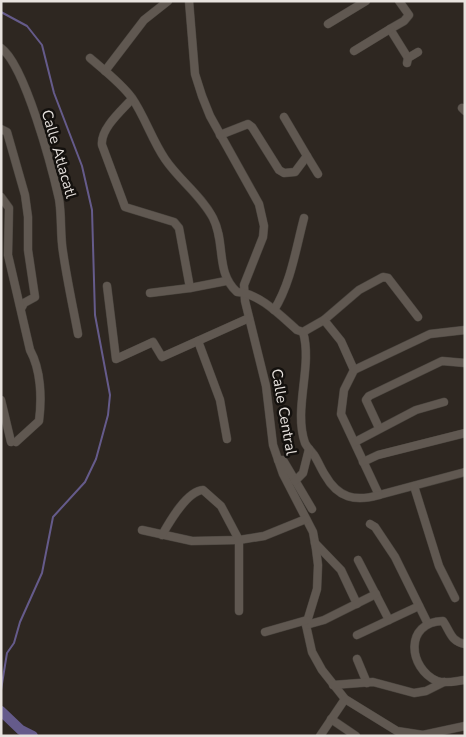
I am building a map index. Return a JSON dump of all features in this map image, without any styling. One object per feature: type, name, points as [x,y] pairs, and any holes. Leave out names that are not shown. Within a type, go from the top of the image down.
[{"type":"street","points":[[105,71],[144,20],[168,1]]},
{"type":"street","name":"Calle Central","points":[[189,1],[195,74],[210,116],[259,204],[263,215],[263,237],[249,269],[244,293],[266,386],[270,431],[278,460],[315,542],[318,565],[317,589],[307,622]]},
{"type":"street","points":[[328,24],[366,1]]},
{"type":"street","points":[[354,51],[404,21],[409,15],[400,1]]},
{"type":"street","points":[[390,29],[408,60],[418,52]]},
{"type":"street","name":"Calle Atlacatl","points":[[1,48],[7,52],[17,69],[50,165],[59,200],[63,252],[78,334]]},
{"type":"street","points":[[90,58],[132,98],[165,158],[200,198],[214,220],[226,281],[237,292],[244,293],[274,310],[297,330],[303,332],[324,320],[359,290],[383,276],[388,278],[418,316]]},
{"type":"street","points":[[132,98],[110,125],[103,138],[102,146],[125,208],[174,222],[179,228],[190,288]]},
{"type":"street","points":[[284,117],[318,174]]},
{"type":"street","points":[[220,135],[248,124],[252,126],[279,170],[284,173],[295,172],[307,156]]},
{"type":"street","points":[[1,129],[7,132],[18,166],[28,216],[28,250],[35,297],[24,303],[22,308]]},
{"type":"street","points":[[1,197],[9,208],[8,255],[14,287],[22,308],[30,350],[36,361],[41,403],[38,421],[13,442],[1,400]]},
{"type":"street","points":[[274,310],[280,300],[288,277],[304,218]]},
{"type":"street","points":[[150,292],[190,288],[226,281]]},
{"type":"street","points":[[107,286],[116,359],[153,342],[162,358],[249,318]]},
{"type":"street","points":[[324,320],[341,341],[354,370]]},
{"type":"street","points":[[380,495],[341,414],[344,390],[354,370],[430,334],[465,330]]},
{"type":"street","points":[[303,332],[307,346],[302,406],[303,433],[306,444],[331,486],[346,497],[363,500],[465,472]]},
{"type":"street","points":[[198,341],[220,400],[227,439]]},
{"type":"street","points":[[379,428],[366,400],[369,396],[442,361],[465,363]]},
{"type":"street","points":[[355,442],[416,410],[444,402]]},
{"type":"street","points":[[363,462],[378,455],[465,433]]},
{"type":"street","points":[[295,481],[303,472],[309,448]]},
{"type":"street","points":[[278,460],[283,460],[312,509]]},
{"type":"street","points":[[414,486],[438,566],[455,598]]},
{"type":"street","points":[[162,534],[175,513],[193,494],[203,490],[222,506],[239,540],[239,611]]},
{"type":"street","points":[[142,530],[192,541],[239,540],[264,536],[306,519]]},
{"type":"street","points":[[370,524],[375,527],[395,557],[428,624]]},
{"type":"street","points":[[315,542],[341,570],[357,604]]},
{"type":"street","points":[[358,560],[390,620]]},
{"type":"street","points":[[265,632],[324,620],[376,594]]},
{"type":"street","points":[[357,635],[419,606]]},
{"type":"street","points":[[444,682],[430,675],[417,660],[413,646],[415,636],[432,621],[443,621],[451,637],[458,643],[465,644]]},
{"type":"street","points":[[307,622],[312,652],[333,685],[345,699],[400,734],[423,735],[465,726]]},
{"type":"street","points":[[357,659],[367,683]]},
{"type":"street","points":[[333,685],[367,683],[392,686],[414,693],[426,691],[444,682],[465,680]]},
{"type":"street","points":[[322,735],[345,699]]},
{"type":"street","points":[[331,719],[356,736]]},
{"type":"waterway","points":[[1,12],[27,26],[42,45],[54,93],[82,166],[92,210],[95,315],[110,395],[108,415],[96,459],[85,482],[53,517],[42,573],[20,622],[14,643],[7,653],[1,690]]},
{"type":"waterway","points":[[1,711],[21,730],[33,736]]}]
